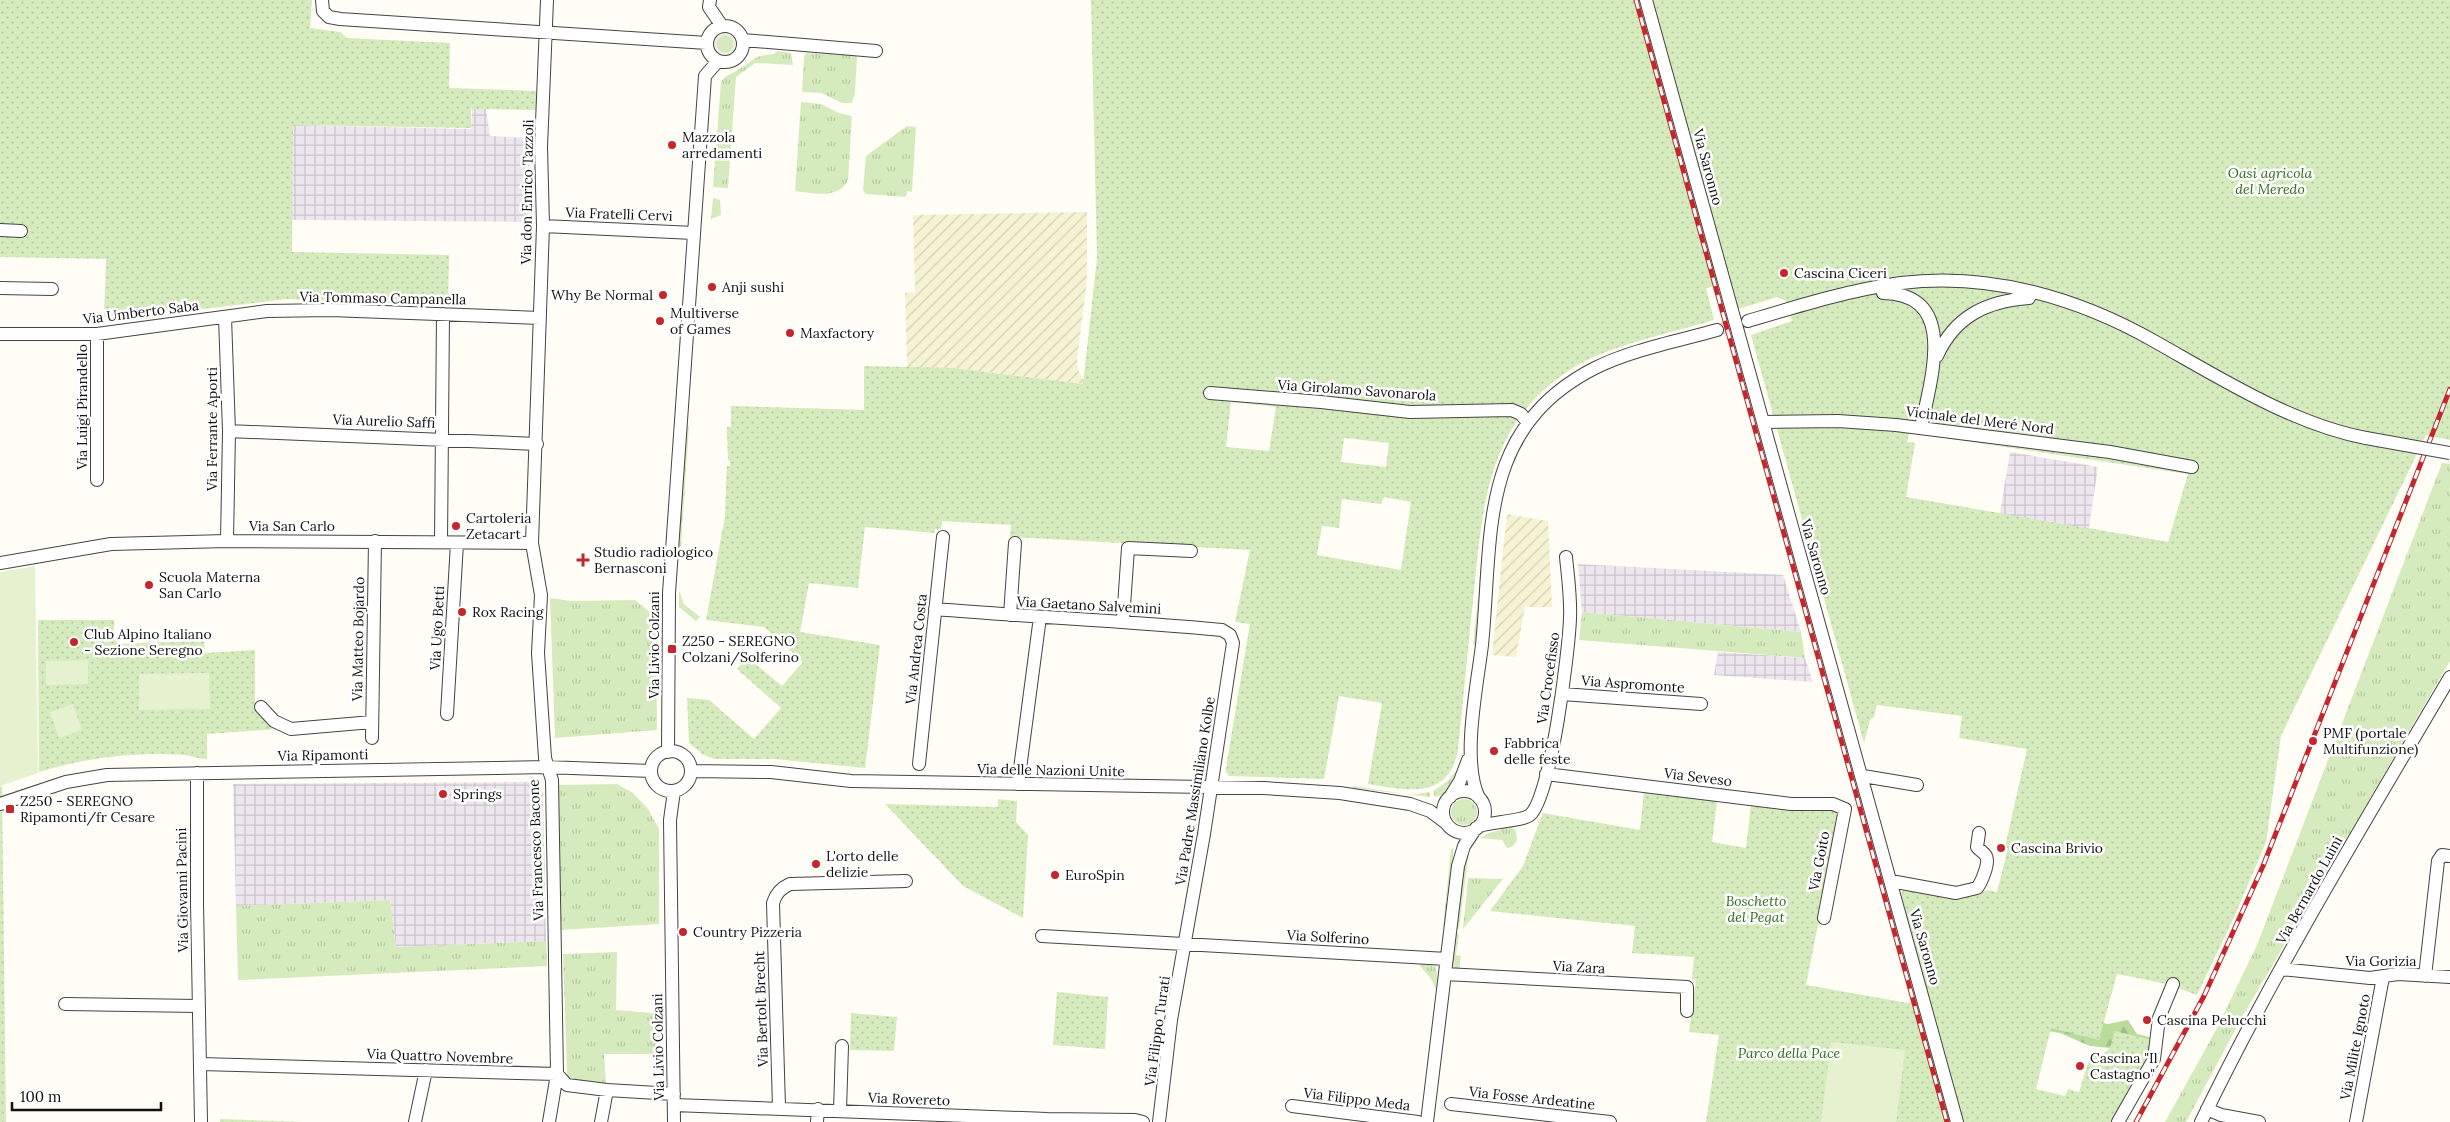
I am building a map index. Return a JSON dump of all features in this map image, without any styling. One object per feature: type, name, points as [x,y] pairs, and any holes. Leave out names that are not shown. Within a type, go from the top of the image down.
[{"type":"street","points":[[322,0],[323,11],[329,17],[706,42]]},
{"type":"street","name":"Via don Enrico Tazzoli","points":[[532,543],[540,318],[541,147],[548,0]]},
{"type":"street","points":[[710,0],[709,7],[722,26]]},
{"type":"street","name":"Via Saronno","points":[[1646,0],[1863,776],[1957,1122]]},
{"type":"street","points":[[722,26],[734,28],[742,40],[741,52],[737,58],[726,62],[718,61],[709,54],[706,42],[711,32],[722,26]]},
{"type":"street","points":[[742,40],[876,51]]},
{"type":"street","name":"Via Livio Colzani","points":[[668,752],[669,592],[705,76],[718,61]]},
{"type":"street","name":"Via Fratelli Cervi","points":[[542,226],[694,233]]},
{"type":"street","points":[[0,230],[21,231]]},
{"type":"street","points":[[2195,365],[2157,351],[2078,313],[2029,298],[1961,288],[1926,288],[1883,293],[1748,325],[1834,296],[1889,285],[1935,281],[1981,283],[2029,290],[2083,307],[2152,340],[2195,365],[2300,418],[2334,430],[2366,438],[2450,453]]},
{"type":"street","points":[[0,288],[52,289]]},
{"type":"street","points":[[1883,293],[1905,296],[1916,302],[1926,312],[1932,324],[1935,340],[1933,365],[1921,428]]},
{"type":"street","points":[[1933,365],[1946,339],[1971,313],[1995,303],[2029,298]]},
{"type":"street","name":"Via Tommaso Campanella","points":[[225,316],[267,311],[330,310],[540,318]]},
{"type":"street","points":[[441,542],[444,314]]},
{"type":"street","name":"Via Umberto Saba","points":[[0,334],[97,334],[225,316]]},
{"type":"street","name":"Via Ferrante Aporti","points":[[225,316],[229,431],[227,541]]},
{"type":"street","points":[[1427,1122],[1458,866],[1464,846],[1478,827],[1484,813],[1472,776],[1471,748],[1486,608],[1488,546],[1498,482],[1513,447],[1528,423],[1551,397],[1572,381],[1596,368],[1718,333],[1606,371],[1576,388],[1546,413],[1522,446],[1505,486],[1486,608]]},
{"type":"street","name":"Via Luigi Pirandello","points":[[97,334],[97,480]]},
{"type":"street","name":"Via Girolamo Savonarola","points":[[1210,393],[1321,402],[1410,412],[1512,410],[1521,414],[1528,423]]},
{"type":"street","name":"Vicinale del Meré Nord","points":[[1763,422],[1838,421],[1921,428],[2110,452],[2192,467]]},
{"type":"street","name":"Via Aurelio Saffi","points":[[229,431],[442,438],[537,444]]},
{"type":"street","name":"Via Andrea Costa","points":[[918,764],[943,537]]},
{"type":"street","name":"Via San Carlo","points":[[0,563],[111,544],[227,541],[532,543]]},
{"type":"street","name":"Via Matteo Bojardo","points":[[372,738],[375,541]]},
{"type":"street","name":"Via Ugo Betti","points":[[447,714],[457,543]]},
{"type":"street","name":"Via Francesco Bacone","points":[[532,543],[541,595],[538,652],[546,767],[552,780],[557,1074],[549,1122]]},
{"type":"street","points":[[1010,615],[1015,543]]},
{"type":"street","points":[[1123,620],[1128,548],[1191,551]]},
{"type":"street","name":"Via Crocefisso","points":[[1517,819],[1526,818],[1532,813],[1546,774],[1562,694],[1570,617],[1566,557]]},
{"type":"street","name":"Via Gaetano Salvemini","points":[[936,609],[1040,617],[1123,620],[1222,630],[1230,635],[1232,643]]},
{"type":"street","points":[[1018,784],[1040,617]]},
{"type":"street","name":"Via Padre Massimiliano Kolbe","points":[[1186,944],[1232,643]]},
{"type":"street","name":"Via Bernardo Luini","points":[[2201,1122],[2241,1041],[2281,969],[2450,677]]},
{"type":"street","name":"Via Aspromonte","points":[[1562,694],[1701,704]]},
{"type":"street","points":[[261,707],[274,721],[290,729],[372,722]]},
{"type":"street","points":[[1458,866],[1456,845],[1444,809],[1463,774],[1471,748]]},
{"type":"street","points":[[668,752],[674,752],[686,758],[691,771],[686,785],[674,791],[660,788],[652,778],[651,771],[656,758],[668,752]]},
{"type":"street","name":"Via Ripamonti","points":[[0,804],[66,782],[107,775],[546,767],[651,771]]},
{"type":"street","name":"Via delle Nazioni Unite","points":[[691,771],[771,772],[851,781],[1211,789],[1264,788],[1340,793],[1410,804]]},
{"type":"street","name":"Via Giovanni Pacini","points":[[197,773],[198,1006],[201,1122]]},
{"type":"street","name":"Via Seveso","points":[[1546,774],[1791,804],[1834,804],[1845,809]]},
{"type":"street","points":[[1863,776],[1918,785]]},
{"type":"street","name":"Via Livio Colzani","points":[[674,791],[670,820],[674,1122]]},
{"type":"street","points":[[1410,804],[1449,798],[1463,791],[1472,793],[1496,812],[1517,819]]},
{"type":"street","points":[[1410,804],[1430,811],[1461,832],[1493,821],[1517,819]]},
{"type":"street","name":"Via Goito","points":[[1824,918],[1845,809]]},
{"type":"street","points":[[1891,881],[1956,893],[1977,888],[1987,861],[1986,856],[1977,847],[1979,833]]},
{"type":"street","points":[[2425,976],[2445,856]]},
{"type":"street","name":"Via Bertolt Brecht","points":[[779,1107],[772,903],[776,894],[790,884],[906,881]]},
{"type":"street","name":"Via Solferino","points":[[1042,936],[1447,959]]},
{"type":"street","name":"Via Filippo Turati","points":[[1159,1122],[1172,1020],[1186,944]]},
{"type":"street","name":"Via Gorizia","points":[[2281,969],[2365,978],[2398,974],[2450,976]]},
{"type":"street","name":"Via Zara","points":[[1445,974],[1688,987],[1687,1011]]},
{"type":"street","name":"Via Milite Ignoto","points":[[2356,1122],[2383,977]]},
{"type":"street","points":[[2118,1122],[2154,1059],[2159,1018],[2173,984]]},
{"type":"street","points":[[65,1004],[198,1006]]},
{"type":"street","points":[[840,1110],[842,1046]]},
{"type":"street","name":"Via Quattro Novembre","points":[[200,1064],[557,1074],[567,1085],[674,1099]]},
{"type":"street","points":[[415,1122],[426,1070]]},
{"type":"street","points":[[601,1122],[607,1090]]},
{"type":"street","name":"Via Rovereto","points":[[674,1099],[779,1107],[817,1116],[840,1110],[875,1117],[1135,1120],[1143,1122]]},
{"type":"street","name":"Via Fosse Ardeatine","points":[[1451,1104],[1610,1122]]},
{"type":"street","name":"Via Filippo Meda","points":[[1292,1106],[1418,1122]]},
{"type":"street","points":[[2207,1110],[2220,1115],[2259,1122]]},
{"type":"shaded area","points":[[723,32],[732,35],[736,43],[734,51],[726,56],[717,54],[713,46],[714,38]],"holes":[[[726,35],[732,38],[734,46],[730,52],[723,54],[717,50],[716,41],[720,36]]]},
{"type":"shaded area","points":[[472,109],[486,109],[490,136],[530,138],[528,222],[292,220],[293,125],[471,129]]},
{"type":"shaded area","points":[[1087,212],[1087,280],[1077,360],[1079,372],[1084,380],[1083,384],[955,368],[941,529],[935,529],[935,531],[725,516],[727,466],[730,466],[730,460],[728,460],[727,427],[731,427],[731,406],[864,410],[864,366],[907,368],[905,293],[915,292],[913,215]]},
{"type":"shaded area","points":[[2010,452],[2098,467],[2089,528],[2168,542],[2163,562],[1996,537]]},
{"type":"shaded area","points":[[1507,514],[1548,521],[1552,607],[1525,607],[1516,657],[1492,655]]},
{"type":"shaded area","points":[[1578,564],[1783,575],[1801,632],[1582,612]]},
{"type":"shaded area","points":[[1718,652],[1805,658],[1813,682],[1714,675]]},
{"type":"shaded area","points":[[534,782],[543,793],[546,941],[396,947],[390,900],[236,906],[233,784]]},
{"type":"green space","points":[[0,0],[312,0],[310,28],[340,32],[347,38],[450,43],[449,88],[539,91],[538,110],[471,109],[471,128],[293,125],[292,252],[449,255],[448,305],[287,299],[109,320],[104,316],[106,259],[0,257]]},
{"type":"green space","points":[[1091,0],[2450,0],[2450,440],[2426,435],[2281,736],[2266,842],[2235,915],[2197,995],[2167,984],[2117,974],[2099,1040],[2051,1028],[2036,1089],[2065,1096],[2068,1089],[2079,1092],[2091,1054],[2100,1056],[2110,1048],[2115,1031],[2153,1040],[2155,1048],[2113,1122],[1706,1122],[1719,1035],[1689,1032],[1696,980],[1692,979],[1694,957],[1632,953],[1635,926],[1490,911],[1523,866],[1543,813],[1640,830],[1644,791],[1717,802],[1712,842],[1746,848],[1751,805],[1833,811],[1838,814],[1839,819],[1806,985],[1908,1003],[1927,997],[1901,894],[1904,889],[1958,898],[1988,890],[1997,892],[2008,848],[2005,847],[2027,749],[1959,738],[1962,716],[1877,705],[1874,717],[1870,720],[1864,743],[1751,335],[1792,321],[1786,301],[1777,297],[1735,310],[1728,283],[1706,288],[1714,320],[1622,346],[1587,360],[1571,369],[1543,391],[1521,416],[1505,442],[1494,470],[1480,532],[1458,750],[1453,766],[1445,778],[1435,785],[1411,789],[1368,784],[1382,703],[1339,696],[1324,779],[1229,776],[1226,772],[1227,761],[1250,624],[1235,622],[1250,550],[1010,537],[1011,525],[942,521],[941,529],[935,529],[935,533],[865,527],[858,588],[809,583],[800,632],[880,645],[865,768],[775,759],[714,759],[704,755],[689,743],[687,698],[709,700],[754,739],[781,708],[737,669],[747,657],[782,686],[803,662],[764,627],[706,620],[725,516],[727,466],[730,466],[730,461],[728,460],[727,427],[731,427],[731,406],[864,410],[864,366],[954,368],[1083,384],[1097,258]],"holes":[[[1231,402],[1276,407],[1269,451],[1226,447]],[[1909,433],[2188,474],[2168,542],[1906,497],[1915,443],[1907,442]],[[1344,438],[1389,443],[1386,467],[1341,462]],[[1384,497],[1411,502],[1401,570],[1317,555],[1322,526],[1339,528],[1342,499],[1381,504]]]},
{"type":"green space","points":[[721,35],[729,35],[734,40],[732,51],[721,53],[716,48],[716,40]]},
{"type":"green space","points":[[777,51],[791,53],[793,65],[755,63],[736,77],[728,188],[713,187],[721,82],[728,75],[756,58],[774,54]]},
{"type":"green space","points":[[806,53],[857,55],[855,93],[852,103],[842,103],[821,93],[802,92],[804,57]]},
{"type":"green space","points":[[801,102],[821,104],[839,113],[852,116],[848,180],[844,186],[832,193],[817,194],[795,191]]},
{"type":"green space","points":[[907,126],[916,127],[912,192],[907,191],[906,197],[866,194],[863,190],[866,156]]},
{"type":"green space","points":[[713,198],[720,200],[721,215],[711,219]]},
{"type":"green space","points":[[685,426],[689,426],[681,546],[677,549]]},
{"type":"green space","points":[[2442,463],[2450,464],[2450,661],[2241,1019],[2186,1122],[2165,1122],[2216,1030],[2257,945]]},
{"type":"green space","points":[[1486,519],[1488,519],[1475,645],[1473,645]]},
{"type":"green space","points":[[35,566],[38,773],[0,786],[0,572]]},
{"type":"green space","points":[[679,591],[684,604],[700,617],[696,621],[679,607]]},
{"type":"green space","points":[[550,598],[571,601],[635,600],[652,614],[656,625],[657,730],[555,738]]},
{"type":"green space","points":[[1582,612],[1801,632],[1805,658],[1579,640]]},
{"type":"green space","points":[[38,620],[114,620],[114,634],[116,634],[117,644],[204,641],[205,653],[255,650],[255,702],[278,729],[207,734],[207,759],[166,754],[129,755],[92,759],[39,772]]},
{"type":"green space","points":[[88,660],[88,684],[46,685],[46,661]]},
{"type":"green space","points":[[209,673],[210,709],[139,710],[139,674]]},
{"type":"green space","points":[[73,704],[82,730],[59,738],[50,712]]},
{"type":"green space","points":[[1455,772],[1460,774],[1445,794],[1435,797],[1433,791],[1447,782]]},
{"type":"green space","points":[[617,784],[633,793],[648,809],[659,829],[659,924],[560,930],[557,785]]},
{"type":"green space","points":[[2,786],[6,1122],[0,1122],[0,787]]},
{"type":"green space","points":[[1353,786],[1405,794],[1353,788]]},
{"type":"green space","points":[[1430,792],[1430,797],[1412,795]]},
{"type":"green space","points":[[998,799],[1017,801],[1016,822],[1028,835],[1023,918],[963,886],[885,804],[998,807]]},
{"type":"green space","points":[[1464,799],[1473,803],[1477,812],[1473,821],[1464,825],[1455,821],[1451,812],[1455,803]]},
{"type":"green space","points":[[1501,824],[1511,826],[1516,831],[1517,841],[1512,847],[1507,848],[1502,840],[1480,838],[1501,830]]},
{"type":"green space","points":[[1453,848],[1445,928],[1443,927],[1451,849]]},
{"type":"green space","points":[[1469,850],[1459,929],[1457,929],[1464,861]]},
{"type":"green space","points":[[1468,878],[1503,879],[1463,929]]},
{"type":"green space","points":[[390,900],[396,947],[546,941],[547,966],[238,980],[236,906]]},
{"type":"green space","points":[[1456,933],[1459,934],[1456,955],[1461,956],[1459,971],[1453,966]]},
{"type":"green space","points":[[617,952],[616,1010],[662,1014],[661,1054],[604,1054],[606,1084],[569,1080],[567,1073],[563,954]]},
{"type":"green space","points":[[1419,962],[1435,966],[1437,973],[1436,990],[1432,981]]},
{"type":"green space","points":[[1957,990],[2108,1024],[2128,1020],[2137,1034],[2149,1037],[2154,1043],[2110,1048],[2090,1046],[2060,1033],[2021,1027]]},
{"type":"green space","points":[[1057,992],[1108,997],[1105,1049],[1053,1045]]},
{"type":"green space","points":[[851,1013],[897,1017],[894,1051],[850,1050]]},
{"type":"green space","points":[[1831,1042],[1905,1050],[1896,1122],[1821,1122]]},
{"type":"green space","points":[[220,1119],[305,1122],[220,1122]]},
{"type":"tunnel","points":[[1717,330],[1745,322]]},
{"type":"railway","points":[[1636,0],[1947,1122]]},
{"type":"railway","points":[[2136,1122],[2204,996],[2263,866],[2450,389]]},
{"type":"place","name":"Mazzola arredamenti","points":[[672,145]]},
{"type":"place","name":"Cascina Ciceri","points":[[1784,273]]},
{"type":"place","name":"Anji sushi","points":[[712,287]]},
{"type":"place","name":"Why Be Normal","points":[[663,295]]},
{"type":"place","name":"Multiverse of Games","points":[[660,321]]},
{"type":"place","name":"Maxfactory","points":[[790,333]]},
{"type":"place","name":"Cartoleria Zetacart","points":[[456,526]]},
{"type":"place","name":"Studio radiologico Bernasconi","points":[[583,560]]},
{"type":"place","name":"Scuola Materna San Carlo","points":[[149,585]]},
{"type":"place","name":"Rox Racing","points":[[462,612]]},
{"type":"place","name":"Club Alpino Italiano - Sezione Seregno","points":[[74,642]]},
{"type":"place","name":"Z250 - SEREGNO Colzani/Solferino","points":[[672,649]]},
{"type":"place","name":"PMF (portale Multifunzione)","points":[[2313,741]]},
{"type":"place","name":"Fabbrica delle feste","points":[[1494,751]]},
{"type":"place","name":"Springs","points":[[443,794]]},
{"type":"place","name":"Z250 - SEREGNO Ripamonti/fr Cesare","points":[[10,809]]},
{"type":"place","name":"Cascina Brivio","points":[[2001,848]]},
{"type":"place","name":"L'orto delle delizie","points":[[816,864]]},
{"type":"place","name":"EuroSpin","points":[[1055,875]]},
{"type":"place","name":"Country Pizzeria","points":[[683,932]]},
{"type":"place","name":"Cascina Pelucchi","points":[[2147,1020]]},
{"type":"place","name":"Cascina \"Il Castagno\"","points":[[2080,1066]]},
{"type":"park label","name":"Oasi agricola del Meredo","points":[[2270,182]]},
{"type":"park label","name":"Boschetto del Pegat","points":[[1756,910]]},
{"type":"park label","name":"Parco della Pace","points":[[1789,1053]]}]
